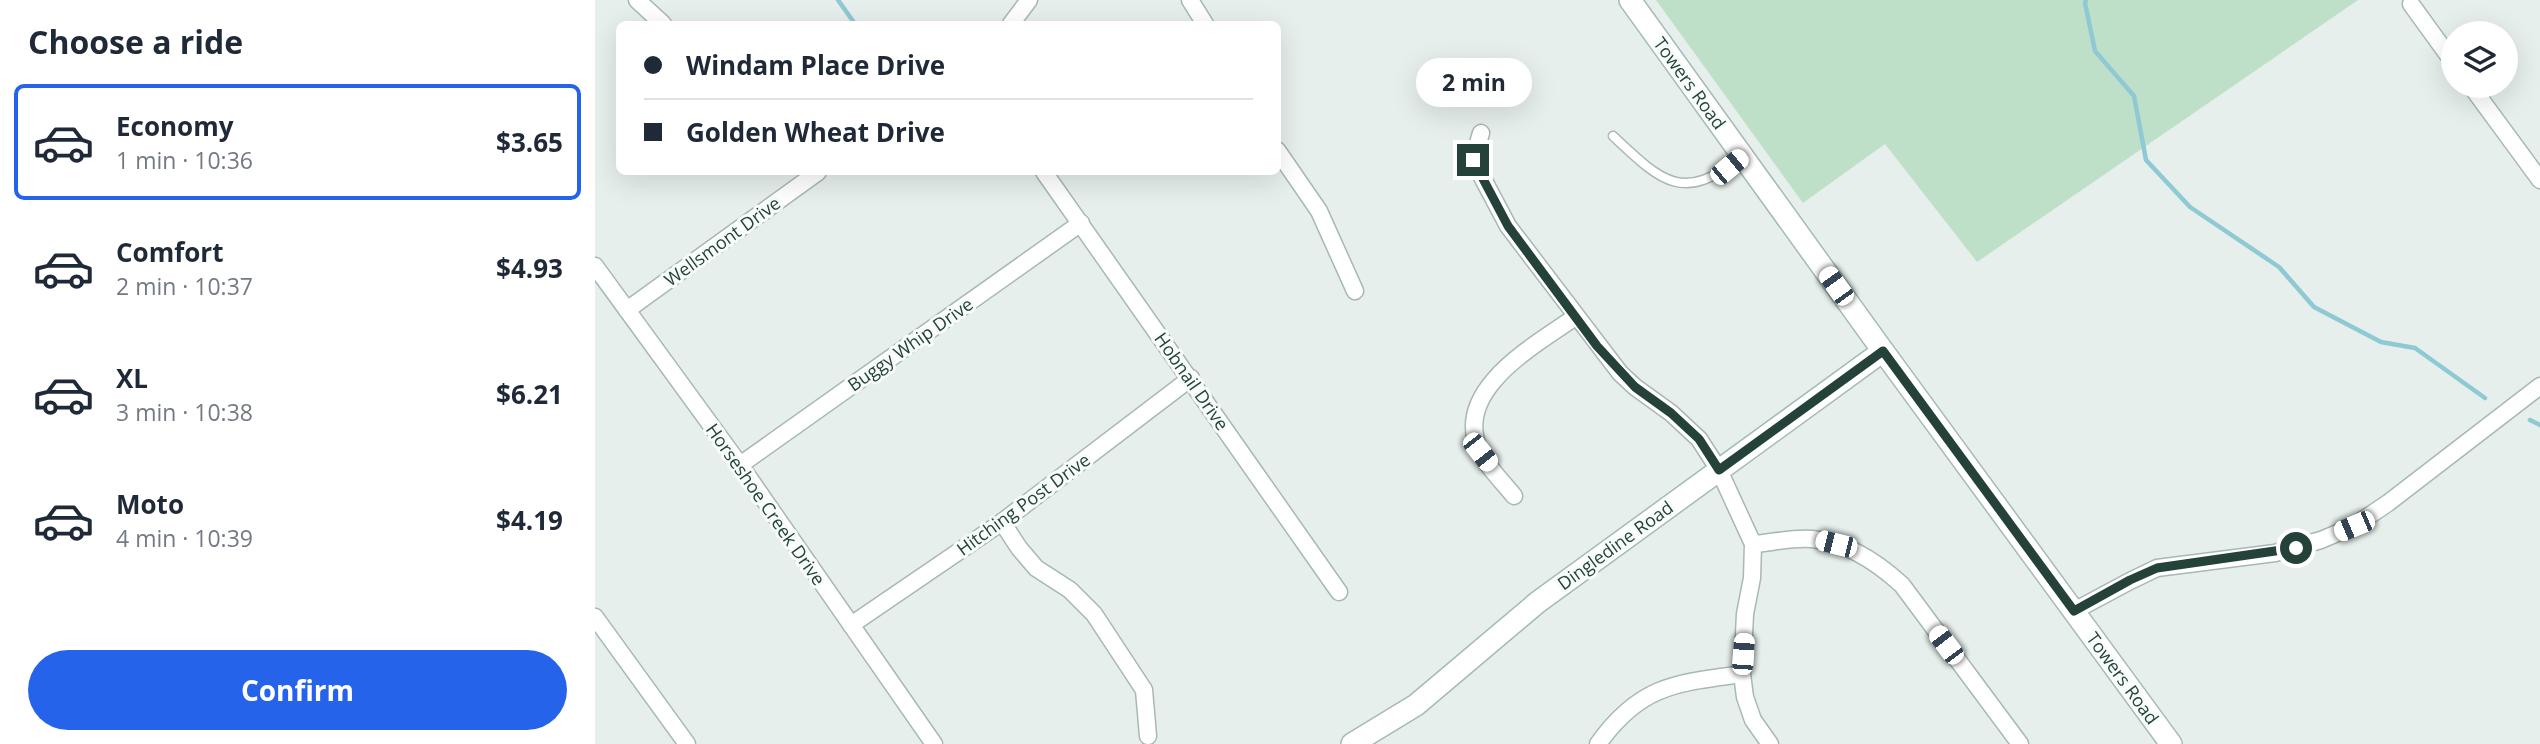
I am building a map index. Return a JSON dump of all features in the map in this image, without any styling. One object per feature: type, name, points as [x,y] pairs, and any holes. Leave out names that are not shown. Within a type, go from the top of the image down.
[{"type":"main road","name":"Towers Road","points":[[1630,0],[2171,744]]},
{"type":"main road","name":"Dingledine Road","points":[[1352,744],[1416,705],[1538,602],[1883,351]]},
{"type":"street","points":[[637,0],[660,21]]},
{"type":"street","points":[[1012,21],[1029,0]]},
{"type":"street","points":[[1190,0],[1203,21]]},
{"type":"street","points":[[2411,4],[2441,45]]},
{"type":"street","points":[[2480,98],[2540,180]]},
{"type":"street","points":[[1481,133],[1473,160],[1508,226],[1620,373],[1699,439],[1719,470],[1752,544],[1752,578],[1745,614],[1742,674],[1745,697],[1753,720],[1770,744]]},
{"type":"street","points":[[1281,155],[1319,211],[1340,253],[1355,292]]},
{"type":"street","name":"Wellsmont Drive","points":[[627,310],[814,175]]},
{"type":"street","name":"Hobnail Drive","points":[[1046,175],[1339,592]]},
{"type":"street","name":"Buggy Whip Drive","points":[[740,465],[1081,223]]},
{"type":"street","name":"Horseshoe Creek Drive","points":[[595,266],[740,465],[934,744]]},
{"type":"street","points":[[1514,496],[1480,452],[1475,438],[1479,405],[1496,376],[1575,317]]},
{"type":"street","name":"Hitching Post Drive","points":[[851,625],[1002,522],[1191,378]]},
{"type":"street","points":[[2074,611],[2157,568],[2275,553],[2321,540],[2354,526],[2540,386]]},
{"type":"street","points":[[1002,522],[1036,568],[1070,590],[1094,614],[1144,690],[1148,736]]},
{"type":"street","points":[[1752,544],[1811,538],[1861,553],[1884,568],[1902,585],[2020,744]]},
{"type":"street","points":[[595,617],[687,744]]},
{"type":"street","points":[[1598,744],[1623,715],[1653,693],[1678,683],[1742,674]]},
{"type":"lane","points":[[1613,136],[1657,174],[1689,185],[1714,176],[1743,155]]},
{"type":"green space","points":[[1656,0],[2358,0],[1977,262],[1885,144],[1803,203]]},
{"type":"waterway","points":[[838,0],[853,21]]},
{"type":"waterway","points":[[2086,0],[2095,51],[2134,96],[2146,160],[2190,207],[2279,267],[2314,307],[2381,342],[2415,348],[2485,398]]},
{"type":"waterway","points":[[2530,420],[2540,425]]},
{"type":"route","points":[[1473,160],[1508,226],[1597,346],[1635,387],[1671,413],[1699,439],[1719,470],[1883,351],[2074,611],[2157,568],[2296,548]]}]
